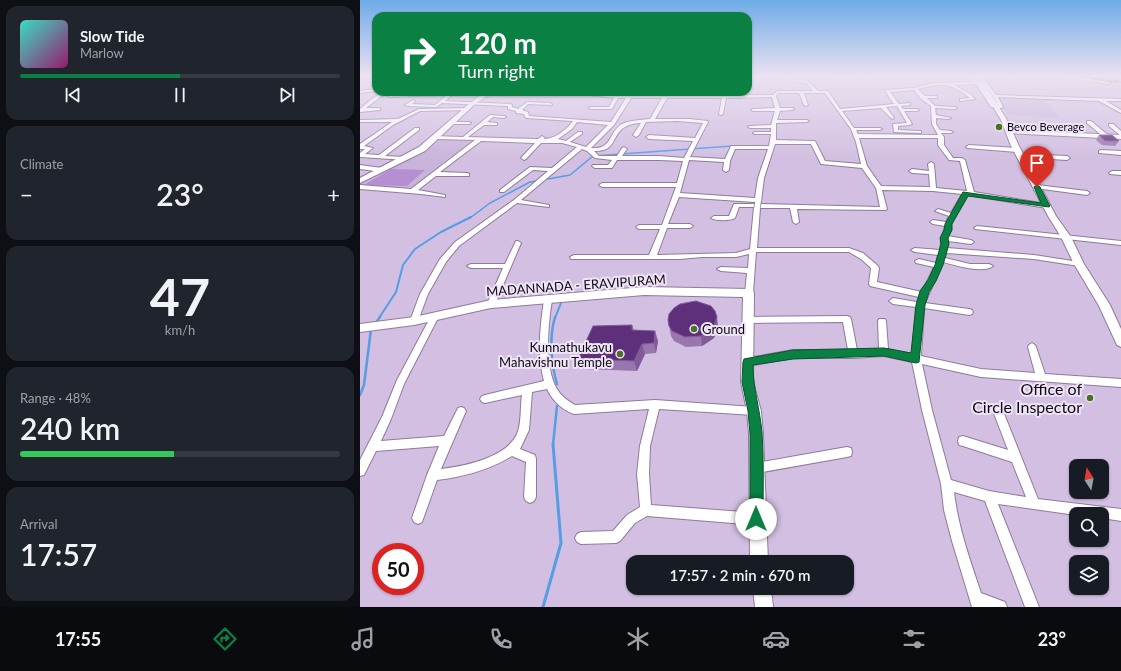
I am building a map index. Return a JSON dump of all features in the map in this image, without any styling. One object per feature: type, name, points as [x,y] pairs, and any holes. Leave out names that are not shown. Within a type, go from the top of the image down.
[{"type":"main road","points":[[995,104],[1010,132],[1046,206],[1066,237],[1079,264],[1117,326],[1121,342]]},
{"type":"main road","points":[[360,181],[422,149],[471,105]]},
{"type":"main road","name":"MADANNADA - ERAVIPURAM","points":[[361,328],[414,322],[491,304],[644,291],[749,293]]},
{"type":"main road","points":[[749,293],[747,382],[754,411],[757,468],[756,519],[759,555]]},
{"type":"main road","points":[[763,595],[764,607]]},
{"type":"street","points":[[408,104],[407,105],[436,106],[438,104]]},
{"type":"street","points":[[464,104],[471,105]]},
{"type":"street","points":[[518,112],[527,104]]},
{"type":"street","points":[[546,108],[550,104]]},
{"type":"street","points":[[590,108],[610,108],[612,104]]},
{"type":"street","points":[[414,322],[424,294],[443,261],[467,236],[516,201],[554,170],[586,148],[612,124],[625,104]]},
{"type":"street","points":[[652,120],[659,104]]},
{"type":"street","points":[[721,114],[723,104]]},
{"type":"street","points":[[749,293],[761,178],[772,145],[774,124],[778,109],[777,104]]},
{"type":"street","points":[[714,218],[732,218],[736,205],[884,209],[879,188],[864,166],[854,129],[835,104]]},
{"type":"street","points":[[839,110],[869,104]]},
{"type":"street","points":[[873,104],[882,106],[905,104]]},
{"type":"street","points":[[997,108],[1001,107],[1000,104]]},
{"type":"street","points":[[1109,104],[1121,112]]},
{"type":"street","points":[[360,146],[398,120],[423,109],[471,105],[510,105],[510,108],[518,112],[526,113],[527,117],[612,124]]},
{"type":"street","points":[[898,105],[910,124],[895,125],[896,130],[919,132]]},
{"type":"street","points":[[954,107],[932,105],[934,124],[941,137],[941,145],[952,159],[962,160],[969,193],[948,224],[948,230],[944,238],[942,255],[932,281],[924,291],[920,305],[916,359],[927,410],[948,484],[950,510],[958,541],[978,603],[1000,607]]},
{"type":"street","points":[[882,106],[892,118]]},
{"type":"street","points":[[360,110],[378,109]]},
{"type":"street","points":[[753,110],[792,109]]},
{"type":"street","points":[[901,110],[917,110]]},
{"type":"street","points":[[538,118],[542,113]]},
{"type":"street","points":[[465,137],[492,116],[504,117]]},
{"type":"street","points":[[934,116],[949,118]]},
{"type":"street","points":[[360,122],[398,120]]},
{"type":"street","points":[[552,141],[570,128],[576,120]]},
{"type":"street","points":[[436,137],[542,139],[567,142],[596,151],[604,148],[612,142],[623,125],[652,120],[706,122],[686,159],[677,196],[652,257]]},
{"type":"street","points":[[636,134],[644,121]]},
{"type":"street","points":[[750,127],[807,121]]},
{"type":"street","points":[[1089,122],[1107,136]]},
{"type":"street","points":[[452,123],[469,123]]},
{"type":"street","points":[[483,123],[495,124]]},
{"type":"street","points":[[596,128],[601,123]]},
{"type":"street","points":[[1111,125],[1121,137]]},
{"type":"street","points":[[854,129],[880,129]]},
{"type":"street","points":[[381,156],[415,130],[404,131]]},
{"type":"street","points":[[937,131],[951,132]]},
{"type":"street","points":[[1010,132],[1121,137]]},
{"type":"street","points":[[567,142],[580,133]]},
{"type":"street","points":[[755,133],[773,133]]},
{"type":"street","points":[[857,136],[941,137]]},
{"type":"street","points":[[649,137],[696,140]]},
{"type":"street","points":[[413,191],[457,158],[480,138]]},
{"type":"street","points":[[524,158],[542,139]]},
{"type":"street","points":[[726,170],[727,161],[733,147],[813,142],[823,163],[864,166]]},
{"type":"street","points":[[360,146],[370,148],[360,155]]},
{"type":"street","points":[[969,147],[1067,158]]},
{"type":"street","points":[[586,148],[596,157],[617,159],[660,158],[727,161]]},
{"type":"street","points":[[594,166],[610,167],[624,150]]},
{"type":"street","points":[[1101,152],[1121,153]]},
{"type":"street","points":[[360,155],[405,159]]},
{"type":"street","points":[[932,164],[931,173],[933,190]]},
{"type":"street","points":[[360,167],[382,170]]},
{"type":"street","points":[[502,191],[532,168],[554,170]]},
{"type":"street","points":[[912,171],[931,173]]},
{"type":"street","points":[[1112,173],[1121,173]]},
{"type":"street","points":[[434,174],[467,175]]},
{"type":"street","points":[[602,185],[679,186]]},
{"type":"street","points":[[360,187],[413,191],[443,196]]},
{"type":"street","points":[[1037,187],[1087,193]]},
{"type":"street","points":[[879,188],[969,193],[1046,206]]},
{"type":"street","points":[[677,196],[758,204]]},
{"type":"street","points":[[516,201],[547,206]]},
{"type":"street","points":[[793,206],[796,222]]},
{"type":"street","points":[[938,211],[953,215]]},
{"type":"street","points":[[933,222],[948,224]]},
{"type":"street","points":[[639,227],[690,226]]},
{"type":"street","points":[[976,228],[1121,243]]},
{"type":"street","points":[[919,262],[972,246],[944,238]]},
{"type":"street","points":[[491,304],[518,243]]},
{"type":"street","points":[[574,257],[736,255],[754,250],[849,250],[856,252],[869,261],[875,268],[873,284],[924,295]]},
{"type":"street","points":[[915,250],[942,255],[970,266],[989,266]]},
{"type":"street","points":[[942,255],[956,252],[1034,257],[1079,264]]},
{"type":"street","points":[[472,266],[508,266]]},
{"type":"street","points":[[721,269],[751,270]]},
{"type":"street","points":[[548,300],[544,331],[545,354],[550,384],[552,390],[560,400],[574,410],[655,404],[754,411]]},
{"type":"street","points":[[893,301],[969,312]]},
{"type":"street","points":[[360,471],[374,446],[400,383],[434,318]]},
{"type":"street","points":[[749,320],[847,319],[853,354]]},
{"type":"street","points":[[882,321],[884,352]]},
{"type":"street","points":[[1032,347],[1041,378]]},
{"type":"street","points":[[748,362],[793,354],[853,354],[884,352],[981,373],[1121,383]]},
{"type":"street","points":[[486,399],[550,384]]},
{"type":"street","points":[[433,475],[487,464],[511,450],[517,444],[522,435],[528,389]]},
{"type":"street","points":[[646,510],[644,474],[645,446],[655,404]]},
{"type":"street","points":[[418,518],[433,475],[461,411]]},
{"type":"street","points":[[998,411],[1034,504]]},
{"type":"street","points":[[374,446],[447,441]]},
{"type":"street","points":[[963,441],[1016,458]]},
{"type":"street","points":[[511,450],[531,459],[530,497]]},
{"type":"street","points":[[757,468],[847,452]]},
{"type":"street","points":[[948,484],[989,497],[1121,515]]},
{"type":"street","points":[[989,497],[1032,607]]},
{"type":"street","points":[[581,538],[616,536],[631,519],[646,510],[756,519]]},
{"type":"shaded area","points":[[1000,104],[1048,104],[1060,118],[1008,115]]},
{"type":"shaded area","points":[[435,138],[475,140],[460,156],[449,157],[413,189],[360,185],[360,183],[412,156]]},
{"type":"shaded area","points":[[391,169],[425,170],[407,186],[364,185]]},
{"type":"building","points":[[1099,135],[1112,135],[1119,141],[1105,141]]},
{"type":"building","name":"Ground","points":[[696,301],[711,306],[715,311],[717,317],[713,328],[701,336],[685,337],[672,331],[669,326],[669,314],[680,304]]},
{"type":"building","points":[[632,325],[632,330],[655,331],[654,343],[642,344],[634,361],[578,359],[593,326]]},
{"type":"waterway","points":[[548,179],[570,175],[593,156],[732,146]]},
{"type":"waterway","points":[[470,218],[490,203],[530,182],[537,181]]},
{"type":"waterway","points":[[379,318],[396,292],[403,265],[415,249],[441,232],[471,217]]},
{"type":"waterway","points":[[555,318],[561,303]]},
{"type":"waterway","points":[[375,324],[380,317]]},
{"type":"waterway","points":[[555,317],[551,342],[553,368],[557,384]]},
{"type":"waterway","points":[[360,395],[364,385],[371,329]]},
{"type":"waterway","points":[[553,445],[557,406]]},
{"type":"waterway","points":[[543,607],[561,543],[553,445]]},
{"type":"place","name":"Bevco Beverage","points":[[999,127]]},
{"type":"place","name":"Ground","points":[[694,329]]},
{"type":"place","name":"Kunnathukavu Mahavishnu Temple","points":[[620,354]]},
{"type":"place","name":"Office of Circle Inspector","points":[[1090,398]]},
{"type":"route","points":[[756,519],[756,434],[754,411],[747,382],[748,362],[793,354],[853,354],[884,352],[916,359],[920,305],[924,291],[935,276],[939,265],[944,250],[944,238],[948,230],[948,224],[966,193],[1046,206],[1037,187]]}]
